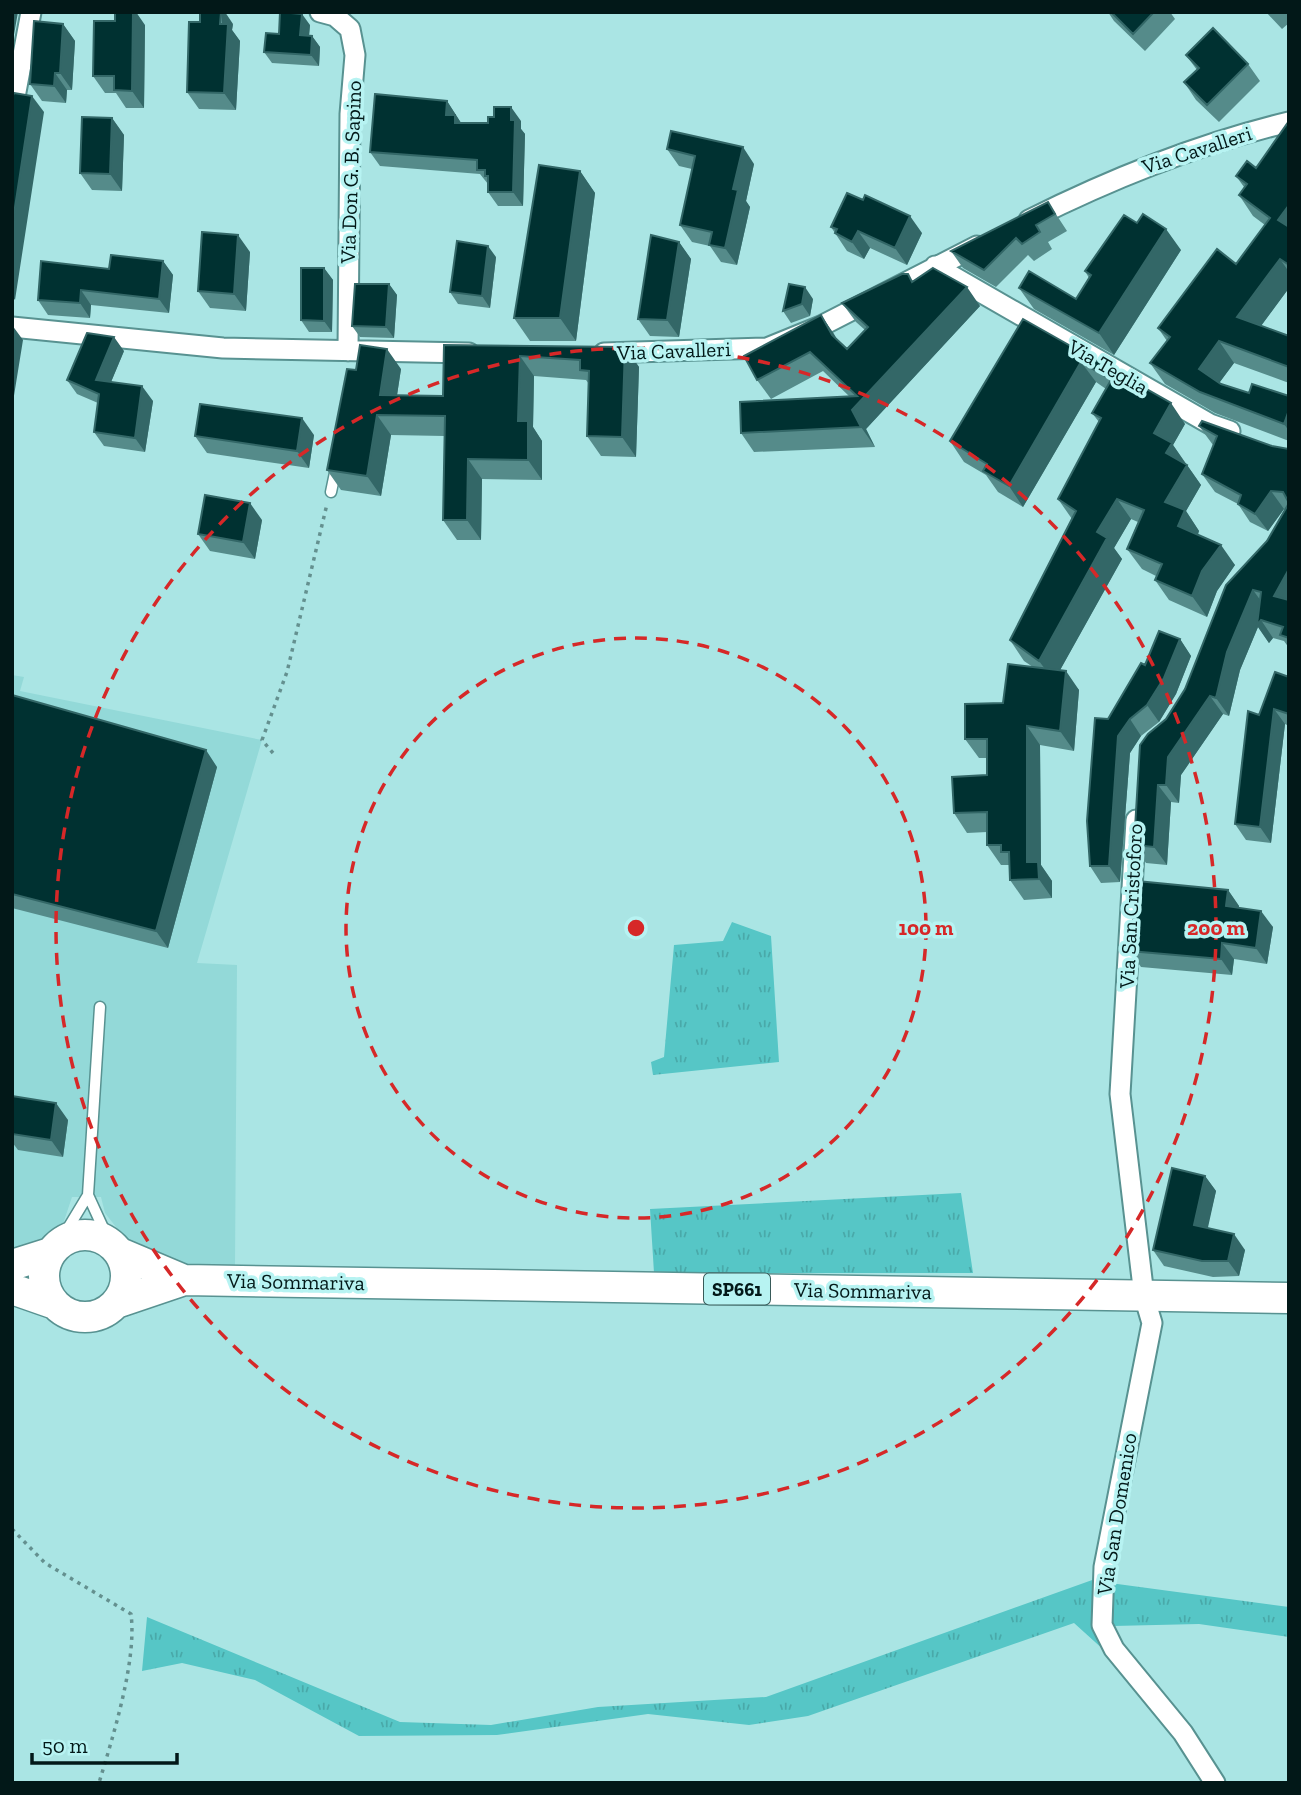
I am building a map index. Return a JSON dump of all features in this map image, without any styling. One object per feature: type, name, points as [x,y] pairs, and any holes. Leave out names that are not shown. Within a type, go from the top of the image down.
[{"type":"main road","points":[[12,1265],[85,1234],[115,1248],[127,1279],[116,1303],[105,1312],[79,1316],[66,1312],[55,1304],[12,1289]]},
{"type":"main road","points":[[55,1248],[44,1280],[55,1304]]},
{"type":"main road","name":"Via Sommariva","points":[[115,1248],[184,1280]]},
{"type":"main road","name":"Via Sommariva","points":[[116,1303],[184,1280],[1289,1298]]},
{"type":"street","points":[[12,113],[31,12]]},
{"type":"street","name":"Via Don G. B. Sapino","points":[[320,12],[335,16],[350,29],[355,55],[350,114],[356,355]]},
{"type":"street","name":"Via Cavalleri","points":[[582,353],[767,348],[821,326],[935,266],[1099,186],[1179,153],[1289,122]]},
{"type":"street","name":"Via Teglia","points":[[935,266],[1210,424],[1249,438]]},
{"type":"street","points":[[12,327],[223,348],[356,355],[489,353]]},
{"type":"street","name":"Via San Cristoforo","points":[[1137,800],[1120,1094],[1144,1296]]},
{"type":"street","name":"Via San Domenico","points":[[1144,1296],[1152,1323],[1104,1567],[1102,1625],[1114,1649],[1183,1733],[1214,1783]]},
{"type":"lane","points":[[331,492],[338,460]]},
{"type":"lane","points":[[55,1248],[88,1195],[100,1007]]},
{"type":"lane","points":[[88,1195],[115,1248]]},
{"type":"path","points":[[273,753],[262,740],[287,672],[331,492]]},
{"type":"path","points":[[12,1530],[45,1563],[131,1614],[134,1639],[114,1735],[99,1783]]},
{"type":"shaded area","points":[[12,675],[24,677],[20,691],[262,740],[197,963],[237,965],[235,1267],[189,1266],[137,1254],[105,1213],[101,1197],[72,1197],[62,1227],[37,1249],[12,1257]]},
{"type":"green space","points":[[732,922],[771,936],[779,1062],[653,1075],[651,1062],[664,1057],[674,945],[723,941]]},
{"type":"green space","points":[[961,1193],[973,1273],[654,1273],[650,1209]]},
{"type":"green space","points":[[1095,1579],[1126,1670],[1074,1623],[808,1716],[749,1725],[648,1714],[497,1735],[359,1736],[255,1680],[182,1663],[142,1671],[147,1617],[400,1722],[491,1725],[598,1707],[766,1697]]},
{"type":"green space","points":[[1110,1583],[1289,1607],[1289,1637],[1199,1624],[1113,1626]]},
{"type":"building","points":[[115,12],[133,12],[132,91],[114,90],[114,76],[93,76],[94,21],[115,21]]},
{"type":"building","points":[[200,12],[221,12],[220,24],[228,24],[224,93],[187,92],[189,22],[200,22]]},
{"type":"building","points":[[280,12],[302,14],[300,35],[312,36],[311,55],[264,52],[266,33],[279,34]]},
{"type":"building","points":[[1111,12],[1154,12],[1133,34]]},
{"type":"building","points":[[34,21],[63,24],[60,73],[55,73],[54,86],[30,84]]},
{"type":"building","points":[[1213,28],[1248,64],[1207,105],[1184,82],[1199,68],[1186,55]]},
{"type":"building","points":[[14,93],[32,96],[12,227],[12,98]]},
{"type":"building","points":[[375,94],[447,101],[446,115],[455,115],[455,123],[488,123],[488,117],[494,117],[494,107],[511,107],[511,120],[515,120],[513,192],[488,192],[488,176],[485,176],[485,170],[477,170],[477,160],[370,152]]},
{"type":"building","points":[[82,117],[112,118],[110,174],[80,173]]},
{"type":"building","points":[[1289,121],[1289,205],[1278,220],[1289,227],[1289,265],[1280,259],[1237,317],[1289,336],[1289,367],[1219,341],[1199,369],[1221,384],[1249,393],[1252,384],[1289,396],[1289,410],[1284,424],[1200,392],[1150,363],[1170,337],[1158,328],[1217,249],[1236,264],[1270,218],[1239,195],[1247,184],[1236,176],[1247,161],[1256,168]]},
{"type":"building","points":[[671,131],[743,147],[733,189],[738,190],[725,248],[709,245],[712,232],[680,225],[695,156],[667,149]]},
{"type":"building","points":[[539,165],[580,171],[560,318],[514,318]]},
{"type":"building","points":[[847,193],[863,200],[865,195],[910,216],[895,248],[858,231],[852,242],[835,233],[837,229],[831,227]]},
{"type":"building","points":[[1048,202],[1055,214],[1036,225],[1040,232],[1022,244],[1016,238],[984,270],[951,251]]},
{"type":"building","points":[[1143,214],[1166,229],[1099,333],[1019,288],[1029,271],[1076,299],[1091,275],[1085,271],[1124,215],[1137,223]]},
{"type":"building","points":[[202,232],[238,235],[234,294],[198,291]]},
{"type":"building","points":[[651,235],[679,242],[667,320],[638,319]]},
{"type":"building","points":[[457,241],[488,246],[482,296],[450,292]]},
{"type":"building","points":[[111,255],[163,261],[159,299],[81,290],[80,303],[38,300],[41,261],[109,269]]},
{"type":"building","points":[[301,268],[324,268],[324,321],[301,320]]},
{"type":"building","points":[[933,268],[967,287],[852,410],[861,427],[741,433],[740,402],[857,396],[810,352],[757,380],[744,356],[821,315],[832,335],[847,349],[868,327],[842,303],[902,274],[908,274],[912,282]]},
{"type":"building","points":[[355,284],[389,284],[386,327],[352,326]]},
{"type":"building","points":[[789,284],[805,287],[802,304],[783,311]]},
{"type":"building","points":[[1023,319],[1171,403],[1154,433],[1172,443],[1166,453],[1187,465],[1165,502],[1185,510],[1178,526],[1221,545],[1202,571],[1192,596],[1155,580],[1162,564],[1127,549],[1144,510],[1117,499],[1097,532],[1107,538],[1039,661],[1010,640],[1076,511],[1058,499],[1101,418],[1092,413],[1111,380],[1081,362],[1009,486],[983,471],[987,464],[950,441]]},
{"type":"building","points":[[87,333],[114,337],[96,380],[142,386],[135,438],[94,432],[99,394],[67,380]]},
{"type":"building","points":[[360,345],[387,349],[380,395],[443,396],[444,345],[625,347],[622,437],[587,436],[589,371],[580,370],[580,360],[520,356],[518,421],[528,421],[528,460],[468,459],[467,520],[443,520],[445,416],[377,415],[367,476],[327,470],[347,369],[356,370]]},
{"type":"building","points":[[200,404],[302,418],[297,451],[195,436]]},
{"type":"building","points":[[1202,421],[1272,446],[1289,449],[1289,503],[1283,492],[1271,491],[1255,514],[1238,504],[1241,495],[1202,474],[1217,436],[1199,426]]},
{"type":"building","points":[[205,495],[250,503],[243,542],[198,534]]},
{"type":"building","points":[[1289,503],[1289,569],[1274,596],[1289,600],[1289,638],[1280,635],[1283,627],[1261,620],[1257,625],[1261,592],[1253,590],[1227,652],[1216,698],[1210,696],[1168,757],[1166,785],[1158,785],[1154,847],[1134,845],[1140,745],[1148,734],[1166,719],[1185,689],[1226,585],[1267,541]]},
{"type":"building","points":[[1159,631],[1180,639],[1164,678],[1147,705],[1130,719],[1118,736],[1109,866],[1090,866],[1087,821],[1095,718],[1108,719],[1141,663],[1145,665]]},
{"type":"building","points":[[1008,664],[1066,671],[1060,731],[1027,726],[1027,862],[1038,862],[1039,879],[1010,880],[1009,852],[1001,852],[1001,845],[987,845],[987,812],[954,813],[952,777],[987,775],[987,739],[965,739],[965,704],[1003,703]]},
{"type":"building","points":[[1275,672],[1289,677],[1289,714],[1274,709],[1260,827],[1235,824],[1248,711],[1259,715]]},
{"type":"building","points":[[12,695],[206,750],[156,931],[12,894]]},
{"type":"building","points":[[1137,881],[1228,890],[1226,906],[1261,911],[1256,948],[1222,943],[1221,959],[1130,951]]},
{"type":"building","points":[[12,1096],[56,1103],[51,1140],[12,1134]]},
{"type":"building","points":[[1172,1168],[1205,1176],[1194,1225],[1234,1234],[1228,1261],[1202,1261],[1153,1250]]}]
